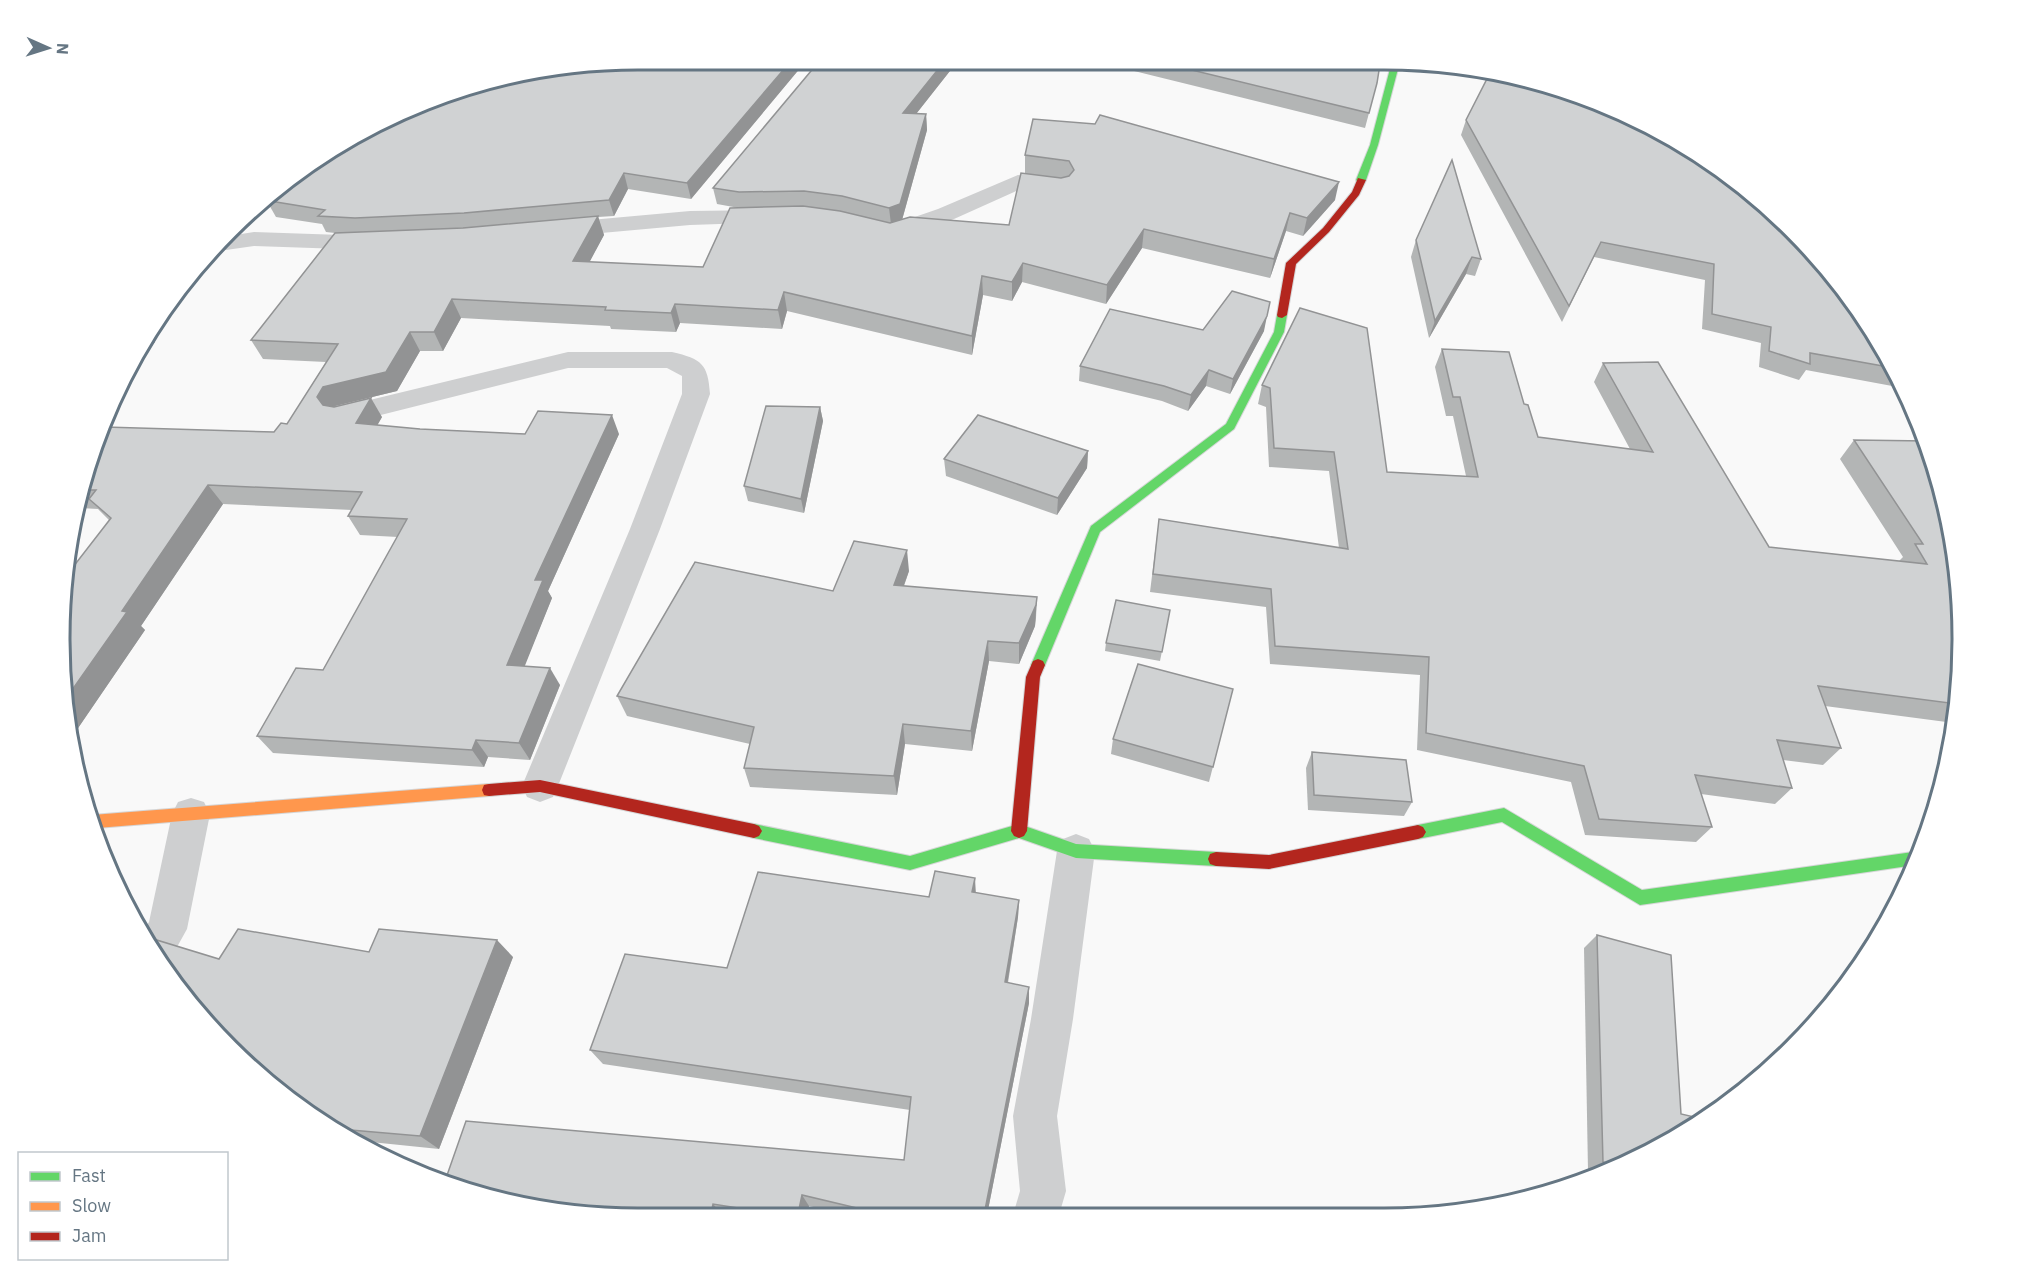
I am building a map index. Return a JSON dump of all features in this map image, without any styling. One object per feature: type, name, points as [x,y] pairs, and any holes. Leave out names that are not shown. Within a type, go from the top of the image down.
[{"type":"street","points":[[1019,831],[1032,677],[1095,529],[1230,426],[1279,332],[1291,263],[1326,230],[1356,193],[1374,145],[1393,71]]},
{"type":"street","points":[[873,228],[892,233],[946,214],[1018,183],[1060,187]]},
{"type":"street","points":[[690,218],[706,200]]},
{"type":"street","points":[[540,232],[690,218],[795,216]]},
{"type":"street","points":[[232,242],[254,239],[396,242]]},
{"type":"street","points":[[345,415],[568,360],[672,360],[695,372],[696,394],[645,529],[540,786]]},
{"type":"street","points":[[101,821],[540,786],[910,863],[1019,831],[1076,851],[1269,862],[1504,815],[1640,897],[1909,857]]},
{"type":"street","points":[[158,942],[167,929],[191,814]]},
{"type":"street","points":[[1038,1208],[1043,1191],[1035,1116],[1076,851]]},
{"type":"building","points":[[783,70],[687,183],[624,173],[609,200],[464,213],[355,218],[318,216],[325,210],[276,202],[323,166],[388,129],[421,114],[492,90],[528,81],[602,72]]},
{"type":"building","points":[[938,70],[903,113],[926,114],[900,204],[889,208],[842,196],[804,191],[739,192],[713,188],[811,71]]},
{"type":"building","points":[[1192,70],[1379,70],[1369,113]]},
{"type":"building","points":[[1487,80],[1567,101],[1635,129],[1668,147],[1700,166],[1730,188],[1786,237],[1835,293],[1857,323],[1882,366],[1810,353],[1810,364],[1769,351],[1771,327],[1712,314],[1714,264],[1601,242],[1569,306],[1466,120]]},
{"type":"building","points":[[1100,115],[1339,182],[1307,218],[1290,213],[1274,259],[1144,229],[1107,285],[1023,263],[1012,282],[982,276],[972,336],[784,292],[778,310],[675,304],[671,313],[605,310],[606,307],[452,299],[434,332],[410,332],[386,372],[323,387],[317,397],[323,405],[334,407],[371,398],[356,423],[420,429],[525,434],[538,411],[612,415],[535,580],[543,580],[507,665],[550,668],[519,743],[476,740],[472,750],[257,736],[296,668],[323,670],[407,519],[348,516],[362,492],[208,485],[122,611],[127,612],[73,689],[70,639],[75,565],[111,518],[89,499],[96,490],[91,490],[112,427],[274,432],[281,423],[287,424],[338,344],[251,340],[335,233],[463,228],[598,216],[573,261],[703,267],[730,208],[803,206],[840,211],[890,223],[910,217],[1009,225],[1021,173],[1061,178],[1069,176],[1074,170],[1069,161],[1025,155],[1033,119],[1095,124]]},
{"type":"building","points":[[1452,160],[1481,259],[1472,257],[1435,321],[1416,240]]},
{"type":"building","points":[[1232,291],[1270,302],[1267,316],[1233,379],[1209,370],[1191,395],[1164,386],[1080,366],[1110,309],[1203,330]]},
{"type":"building","points":[[1300,308],[1367,328],[1387,472],[1478,477],[1460,397],[1453,397],[1442,349],[1509,352],[1524,404],[1528,405],[1538,437],[1653,452],[1603,363],[1658,362],[1769,547],[1927,564],[1915,544],[1923,544],[1854,440],[1916,441],[1933,492],[1948,565],[1952,639],[1949,703],[1818,686],[1841,748],[1777,740],[1792,788],[1695,775],[1712,827],[1599,819],[1584,766],[1426,733],[1429,657],[1275,646],[1271,589],[1153,574],[1159,519],[1348,549],[1334,452],[1274,448],[1270,388],[1262,385]]},
{"type":"building","points":[[766,406],[820,407],[801,499],[744,486]]},
{"type":"building","points":[[978,415],[1088,451],[1058,498],[944,459]]},
{"type":"building","points":[[854,541],[907,550],[894,585],[1037,597],[1036,605],[1019,643],[988,641],[971,731],[903,724],[894,776],[744,768],[754,727],[617,696],[695,562],[833,591]]},
{"type":"building","points":[[1116,600],[1170,610],[1162,652],[1106,643]]},
{"type":"building","points":[[1138,664],[1233,689],[1213,767],[1113,739]]},
{"type":"building","points":[[1312,752],[1406,760],[1412,802],[1314,795]]},
{"type":"building","points":[[935,871],[975,878],[972,892],[1019,900],[1005,982],[1029,987],[985,1208],[857,1208],[802,1195],[799,1208],[739,1208],[713,1204],[712,1208],[602,1206],[528,1197],[448,1174],[466,1121],[904,1160],[911,1097],[590,1050],[625,954],[727,968],[758,872],[929,897]]},
{"type":"building","points":[[238,929],[369,952],[379,929],[497,940],[420,1136],[354,1130],[293,1090],[237,1041],[212,1014],[188,985],[157,940],[219,959]]},
{"type":"building","points":[[1597,935],[1671,955],[1681,1114],[1692,1117],[1635,1149],[1603,1162]]},
{"type":"traffic: fast","points":[[1361,180],[1374,145],[1394,71]]},
{"type":"traffic: fast","points":[[1038,665],[1095,529],[1230,426],[1279,332],[1282,315]]},
{"type":"traffic: fast","points":[[1418,832],[1504,815],[1640,898],[1908,858]]},
{"type":"traffic: fast","points":[[754,831],[910,863],[1019,831],[1076,851],[1216,859]]},
{"type":"traffic: slow","points":[[101,820],[489,790]]},
{"type":"traffic: jam","points":[[1282,315],[1291,263],[1326,230],[1356,193],[1361,180]]},
{"type":"traffic: jam","points":[[1019,831],[1033,677],[1038,665]]},
{"type":"traffic: jam","points":[[489,790],[540,786],[754,831]]},
{"type":"traffic: jam","points":[[1216,859],[1269,862],[1418,832]]}]
